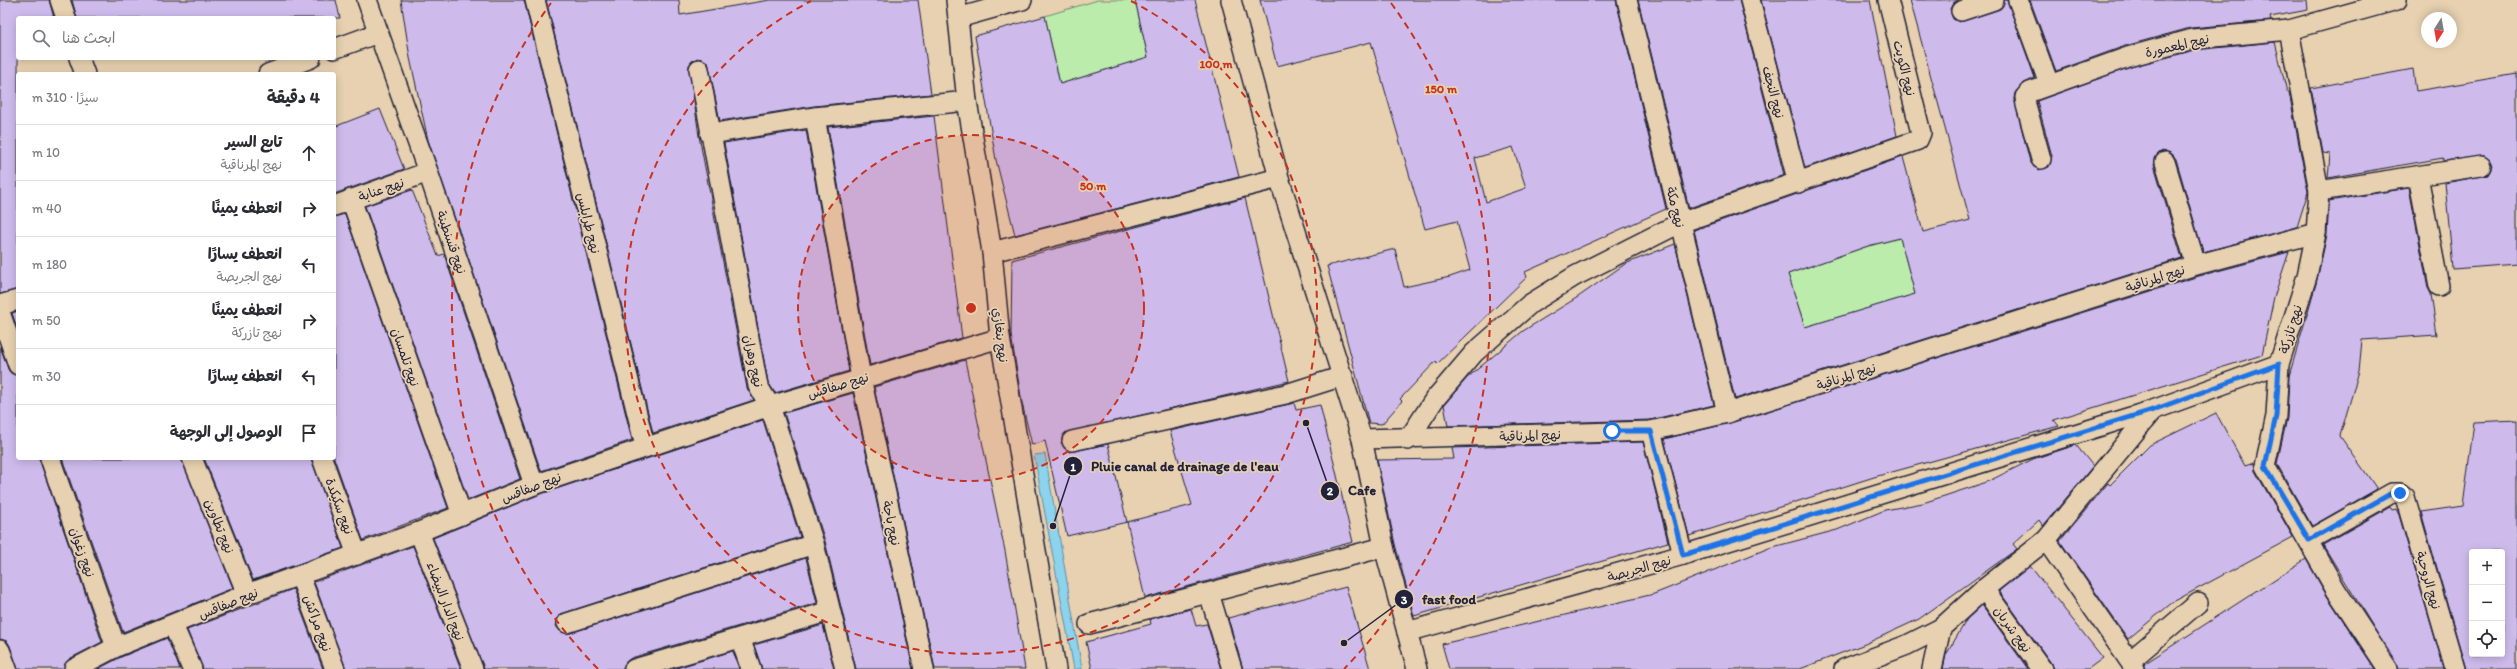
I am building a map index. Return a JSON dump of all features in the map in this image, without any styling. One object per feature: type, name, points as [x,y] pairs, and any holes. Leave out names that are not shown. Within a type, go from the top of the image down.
[{"type":"street","points":[[60,0],[65,16]]},
{"type":"street","name":"نهج قسنطينة","points":[[367,0],[428,172],[534,485]]},
{"type":"street","name":"نهج طرابلس","points":[[535,0],[645,446]]},
{"type":"street","points":[[957,9],[1022,0]]},
{"type":"street","points":[[1231,0],[1279,178],[1343,376],[1362,440],[1384,546],[1417,669]]},
{"type":"street","name":"نهج مكة","points":[[1627,0],[1727,413]]},
{"type":"street","name":"نهج النجف","points":[[1750,0],[1798,183]]},
{"type":"street","name":"نهج الكويت","points":[[1798,183],[1918,140],[1920,137],[1888,0]]},
{"type":"street","points":[[2018,0],[2049,84]]},
{"type":"street","name":"نهج المعمورة","points":[[2041,159],[2026,106],[2026,97],[2030,92],[2128,57],[2193,39],[2289,30],[2397,0]]},
{"type":"street","name":"نهج بنغازي","points":[[957,9],[967,101],[992,252],[1000,338],[1056,669]]},
{"type":"street","name":"نهج تازركة","points":[[2289,30],[2319,191],[2316,233],[2307,276],[2279,364],[2276,416],[2265,466],[2309,540],[2336,590],[2388,669]]},
{"type":"street","points":[[336,48],[378,33]]},
{"type":"street","points":[[80,60],[84,72]]},
{"type":"street","points":[[273,72],[306,60]]},
{"type":"street","name":"نهج وهران","points":[[699,69],[758,386],[770,406],[814,544],[846,669]]},
{"type":"street","points":[[710,134],[815,117],[967,101]]},
{"type":"street","name":"نهج باجة","points":[[815,117],[861,378],[924,669]]},
{"type":"street","points":[[2165,162],[2196,265]]},
{"type":"street","points":[[2319,191],[2481,166]]},
{"type":"street","name":"نهج عنابة","points":[[342,202],[428,172]]},
{"type":"street","points":[[2418,176],[2439,286]]},
{"type":"street","points":[[992,252],[1279,178]]},
{"type":"street","points":[[1408,440],[1434,400],[1474,353],[1530,304],[1582,272],[1680,223],[1798,183]]},
{"type":"street","name":"نهج تلمسان","points":[[342,202],[462,515]]},
{"type":"street","name":"نهج المرناقية","points":[[1362,440],[1408,440],[1651,431],[1727,413],[2196,265],[2316,233]]},
{"type":"street","points":[[0,305],[16,301]]},
{"type":"street","points":[[0,312],[16,358]]},
{"type":"street","name":"نهج صفاقس","points":[[74,669],[116,647],[247,594],[420,532],[534,485],[645,446],[770,406],[1000,338]]},
{"type":"street","name":"نهج الجريصة","points":[[1406,632],[1683,555],[2153,410],[2279,364]]},
{"type":"street","points":[[1072,441],[1286,394],[1343,376]]},
{"type":"street","points":[[1844,669],[1907,645],[1942,628],[1984,589],[2046,540],[2153,410]]},
{"type":"street","points":[[1651,431],[1683,555]]},
{"type":"street","name":"نهج زغوان","points":[[51,460],[116,647]]},
{"type":"street","name":"نهج تطاوين","points":[[193,460],[247,594]]},
{"type":"street","name":"نهج سكيكدة","points":[[323,460],[357,555]]},
{"type":"street","name":"نهج الروحية","points":[[2309,540],[2392,493],[2400,493],[2405,497],[2455,669]]},
{"type":"street","name":"نهج الدار البيضاء","points":[[420,532],[473,669]]},
{"type":"street","points":[[2046,540],[2132,665],[2198,603]]},
{"type":"street","points":[[567,622],[814,544]]},
{"type":"street","points":[[1089,624],[1384,546]]},
{"type":"street","name":"نهج مراكش","points":[[300,576],[335,669]]},
{"type":"street","name":"نهج شربان","points":[[1984,589],[2042,669]]},
{"type":"street","points":[[1209,593],[1232,669]]},
{"type":"street","points":[[634,669],[830,611]]},
{"type":"street","points":[[173,625],[192,669]]},
{"type":"street","points":[[1932,669],[1942,628]]},
{"type":"street","points":[[740,638],[751,669]]},
{"type":"street","points":[[0,650],[7,669]]},
{"type":"green space","points":[[1098,0],[1135,0],[1148,57],[1060,84],[1045,16]]},
{"type":"green space","points":[[1900,238],[1915,294],[1805,327],[1788,274],[1868,246]]},
{"type":"water","points":[[1045,454],[1082,669],[1074,669],[1034,455]]},
{"type":"building","points":[[0,0],[49,0],[53,16],[16,16],[16,60],[18,60],[18,72],[16,72],[16,290],[0,294]]},
{"type":"building","points":[[72,0],[336,0],[340,18],[336,18],[336,16],[76,16]]},
{"type":"building","points":[[401,0],[524,0],[632,440],[541,471],[428,140],[410,58]]},
{"type":"building","points":[[546,0],[679,0],[680,15],[770,0],[918,0],[931,94],[814,106],[720,121],[708,62],[697,58],[689,65],[699,136],[747,388],[754,400],[653,433]]},
{"type":"building","points":[[1135,0],[1195,0],[1239,177],[1015,235],[996,160],[975,36],[1045,16],[1060,84],[1148,57]]},
{"type":"building","points":[[1260,0],[1616,0],[1666,209],[1525,272],[1527,277],[1437,364],[1436,361],[1400,399],[1402,401],[1382,424],[1369,423],[1327,266],[1395,249],[1404,287],[1450,277],[1470,270],[1457,221],[1425,229],[1371,42],[1277,66]],"holes":[[[1513,147],[1526,188],[1486,202],[1475,158]]]},
{"type":"building","points":[[1638,0],[1739,0],[1784,175],[1689,208]]},
{"type":"building","points":[[1761,0],[1870,0],[1897,136],[1805,168]]},
{"type":"building","points":[[1910,0],[1959,0],[1953,3],[1950,9],[1953,19],[1959,22],[1997,10],[2002,7],[2005,0],[2007,0],[2035,78],[2022,84],[2015,93],[2014,98],[2030,162],[2039,170],[2049,167],[2052,156],[2037,101],[2131,67],[2195,50],[2275,42],[2287,92],[2289,92],[2308,192],[2297,227],[2203,252],[2176,159],[2172,154],[2162,151],[2157,155],[2154,165],[2182,258],[1735,399],[1694,230],[1903,157],[1923,232],[1970,220]],"holes":[[[1900,238],[1915,294],[1805,327],[1788,274],[1868,246]]]},
{"type":"building","points":[[2030,0],[2307,0],[2308,10],[2270,17],[2271,21],[2190,28],[2125,46],[2056,71]]},
{"type":"building","points":[[2413,69],[2416,91],[2517,74],[2517,264],[2453,269],[2445,183],[2488,175],[2492,165],[2485,156],[2443,161],[2443,158],[2328,178],[2330,154],[2323,153],[2311,88]]},
{"type":"building","points":[[380,109],[404,169],[336,193],[336,126]]},
{"type":"building","points":[[934,116],[962,338],[870,365],[828,127]]},
{"type":"building","points":[[806,130],[849,371],[775,393],[768,382],[724,143]]},
{"type":"building","points":[[2409,188],[2428,288],[2431,294],[2437,335],[2362,340],[2359,371],[2340,436],[2377,489],[2312,526],[2277,464],[2287,418],[2289,376],[2316,284],[2327,235],[2329,201]]},
{"type":"building","points":[[412,190],[438,256],[444,254],[520,479],[468,500],[365,206]]},
{"type":"building","points":[[1245,198],[1289,381],[1065,433],[1061,443],[1069,452],[1108,444],[1127,522],[1067,536],[1045,441],[1032,445],[1022,403],[1011,335],[1012,260]]},
{"type":"building","points":[[345,214],[448,508],[363,540],[335,460],[336,460],[336,216]]},
{"type":"building","points":[[1675,244],[1714,405],[1650,420],[1448,426],[1444,405],[1467,378],[1523,331],[1578,297],[1625,264]]},
{"type":"building","points":[[2289,252],[2274,297],[2262,355],[2054,420],[2059,426],[1874,477],[1689,536],[1664,439],[1730,423],[2199,276]]},
{"type":"building","points":[[16,312],[16,325],[12,313]]},
{"type":"building","points":[[0,346],[8,369],[11,373],[16,375],[16,460],[40,460],[102,642],[69,659],[63,669],[18,669],[7,641],[0,639]]},
{"type":"building","points":[[965,360],[1005,551],[1025,669],[935,669],[874,387]]},
{"type":"building","points":[[853,393],[913,669],[856,669],[825,541],[784,413]]},
{"type":"building","points":[[1294,403],[1296,410],[1320,405],[1353,542],[1145,598],[1127,522],[1192,505],[1170,431]]},
{"type":"building","points":[[2216,413],[2245,466],[2254,463],[2255,471],[2293,537],[2173,602],[2128,639],[2060,541],[2108,483],[2110,485],[2150,445]]},
{"type":"building","points":[[763,420],[800,537],[564,613],[559,616],[556,626],[560,631],[570,633],[806,558],[817,603],[631,658],[626,662],[623,669],[484,669],[433,538],[538,495]]},
{"type":"building","points":[[2517,420],[2517,669],[2466,669],[2421,512],[2463,506],[2474,422]]},
{"type":"building","points":[[1643,442],[1668,542],[1414,616],[1395,544],[1377,460],[1454,459],[1452,448]]},
{"type":"building","points":[[2076,445],[2093,466],[2043,526],[2039,520],[2013,544],[2017,549],[1919,619],[1865,644],[1800,669],[1449,669],[1442,644],[1654,594],[1769,548],[1837,530],[1885,510],[1923,503],[1987,482],[2033,459]]},
{"type":"building","points":[[63,460],[182,460],[233,588],[123,632]]},
{"type":"building","points":[[205,460],[312,460],[343,548],[253,580]]},
{"type":"building","points":[[2390,507],[2392,510],[2396,509],[2399,515],[2444,669],[2399,669],[2323,545]]},
{"type":"building","points":[[413,546],[461,669],[346,669],[314,582]]},
{"type":"building","points":[[2306,559],[2327,596],[2375,669],[2146,669],[2144,664]]},
{"type":"building","points":[[2030,566],[2103,658],[2088,669],[2053,669],[2051,663],[1999,591]]},
{"type":"building","points":[[1346,587],[1370,669],[1243,669],[1228,618]]},
{"type":"building","points":[[293,589],[323,669],[203,669],[187,630]]},
{"type":"building","points":[[1982,605],[2028,669],[1943,669],[1946,655],[1967,619]]},
{"type":"building","points":[[1191,609],[1196,626],[1207,624],[1221,669],[1092,669],[1086,642],[1151,624],[1150,619]]},
{"type":"building","points":[[823,625],[834,669],[762,669],[754,645]]},
{"type":"building","points":[[167,638],[180,669],[98,669],[121,657]]},
{"type":"building","points":[[733,651],[739,669],[673,669]]},
{"type":"place","name":"Cafe","points":[[1306,423]]},
{"type":"place","name":"Pluie canal de drainage de l'eau","points":[[1053,526]]},
{"type":"place","name":"fast food","points":[[1344,643]]},
{"type":"route","points":[[1612,431],[1651,431],[1683,555],[2153,410],[2279,364],[2275,424],[2265,460],[2265,466],[2266,471],[2309,540],[2392,493],[2400,493]]}]
